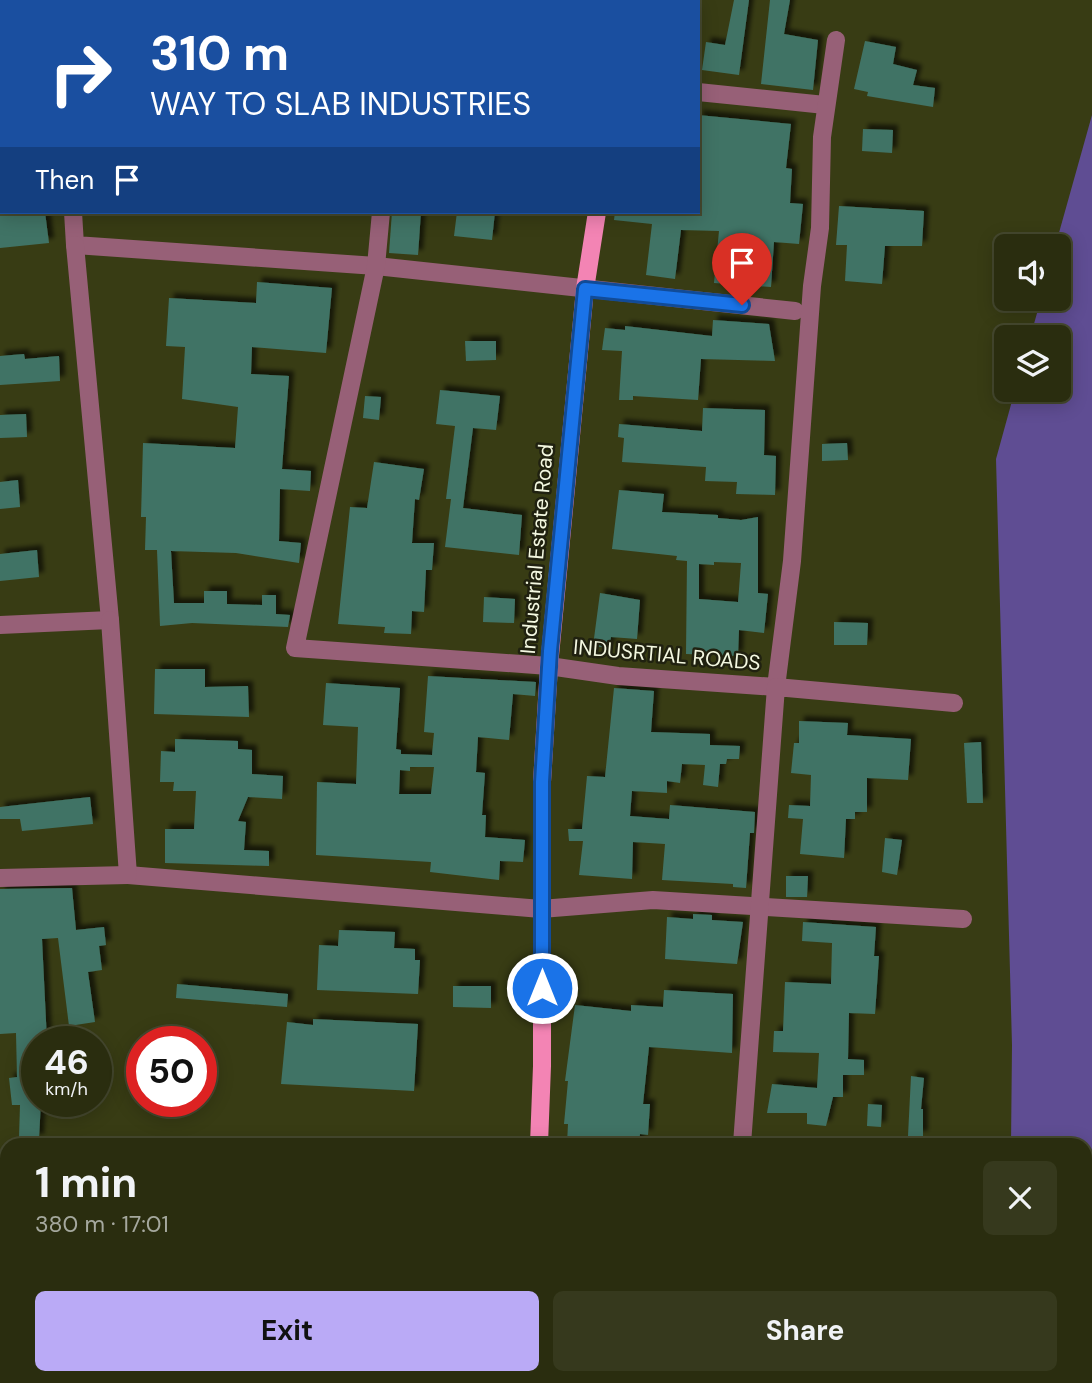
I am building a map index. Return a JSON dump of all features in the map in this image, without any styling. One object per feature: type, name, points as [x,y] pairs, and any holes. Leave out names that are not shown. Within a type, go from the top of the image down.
[{"type":"main road","name":"Industrial Estate Road","points":[[539,1138],[542,1066],[542,782],[549,666],[585,289],[597,214]]},
{"type":"street","name":"INDUSRTIAL ROADS","points":[[376,266],[295,648],[549,666],[618,676],[776,687],[792,561],[811,286],[820,228],[825,105],[836,40]]},
{"type":"street","points":[[700,92],[825,105]]},
{"type":"street","points":[[73,214],[110,620],[128,875]]},
{"type":"street","points":[[376,266],[381,214]]},
{"type":"street","points":[[75,245],[376,266],[795,311]]},
{"type":"street","points":[[0,625],[110,620]]},
{"type":"street","points":[[742,1138],[776,687],[954,703]]},
{"type":"street","points":[[0,878],[128,875],[541,909],[653,900],[963,919]]},
{"type":"shaded area","points":[[1092,115],[1092,1138],[1011,1138],[1012,1045],[996,459],[1012,402],[1071,402],[1071,325],[1034,325],[1038,311],[1071,311],[1071,234],[1059,234]]},
{"type":"building","points":[[734,0],[749,0],[739,75],[702,70],[706,42],[725,45]]},
{"type":"building","points":[[770,0],[790,0],[784,34],[818,40],[813,90],[761,84]]},
{"type":"building","points":[[865,41],[896,47],[893,64],[917,70],[913,85],[935,88],[933,107],[867,96],[868,92],[854,89]]},
{"type":"building","points":[[700,115],[791,124],[786,168],[792,169],[790,203],[803,204],[799,244],[774,242],[771,287],[714,283],[719,231],[681,230],[675,279],[646,275],[652,224],[614,220],[615,214],[700,214]]},
{"type":"building","points":[[863,129],[893,130],[892,153],[862,151]]},
{"type":"building","points":[[839,206],[924,211],[922,246],[885,246],[882,284],[845,281],[847,245],[836,245]]},
{"type":"building","points":[[0,214],[45,214],[49,243],[0,248]]},
{"type":"building","points":[[392,214],[421,214],[418,255],[389,253]]},
{"type":"building","points":[[457,214],[495,214],[492,240],[454,236]]},
{"type":"building","points":[[257,282],[332,288],[326,353],[252,347],[251,374],[289,376],[282,469],[311,471],[310,491],[280,489],[279,541],[301,543],[299,563],[236,553],[171,551],[174,603],[204,603],[204,591],[227,591],[227,604],[262,605],[262,595],[276,595],[276,614],[290,615],[288,627],[192,623],[160,626],[157,550],[145,550],[146,517],[141,517],[143,443],[235,448],[238,407],[182,399],[185,347],[166,346],[169,298],[256,303]]},
{"type":"building","points":[[713,320],[769,324],[775,361],[701,359],[698,400],[633,396],[633,400],[619,400],[622,351],[602,350],[605,328],[625,330],[625,326],[712,336]]},
{"type":"building","points":[[465,341],[496,341],[496,360],[466,361]]},
{"type":"building","points":[[24,354],[25,359],[59,356],[60,381],[0,385],[0,356]]},
{"type":"building","points":[[440,390],[500,396],[496,430],[473,428],[463,508],[522,515],[519,555],[445,547],[451,499],[446,499],[455,426],[436,424]]},
{"type":"building","points":[[365,396],[381,397],[379,420],[363,418]]},
{"type":"building","points":[[703,408],[765,410],[764,455],[776,456],[775,495],[736,494],[737,482],[705,481],[706,467],[622,462],[624,438],[618,437],[619,424],[702,431]]},
{"type":"building","points":[[26,414],[27,437],[0,438],[0,415]]},
{"type":"building","points":[[847,443],[848,460],[822,461],[822,444]]},
{"type":"building","points":[[374,462],[424,469],[419,500],[415,499],[412,543],[434,543],[432,570],[426,570],[424,612],[412,611],[411,634],[384,633],[385,627],[338,624],[350,507],[367,508]]},
{"type":"building","points":[[18,480],[20,507],[0,509],[0,482]]},
{"type":"building","points":[[619,490],[664,494],[662,512],[718,515],[718,518],[741,520],[758,517],[758,593],[768,594],[764,633],[739,630],[738,656],[686,654],[687,561],[676,560],[677,556],[612,549]],"holes":[[[741,563],[738,602],[699,599],[699,564]]]},
{"type":"building","points":[[37,550],[39,577],[0,581],[0,554]]},
{"type":"building","points":[[600,593],[640,600],[637,639],[611,637],[609,648],[593,646]]},
{"type":"building","points":[[484,597],[515,599],[514,623],[483,622]]},
{"type":"building","points":[[834,622],[868,623],[867,645],[834,645]]},
{"type":"building","points":[[155,669],[205,669],[205,687],[248,686],[249,717],[154,714]]},
{"type":"building","points":[[428,676],[536,682],[535,696],[513,694],[509,740],[478,737],[476,772],[485,773],[482,815],[486,815],[485,837],[525,840],[523,862],[500,861],[499,880],[430,872],[431,862],[316,855],[317,782],[356,784],[358,727],[323,725],[326,683],[400,688],[396,749],[401,750],[401,754],[432,755],[434,733],[424,732]],"holes":[[[410,767],[434,767],[431,794],[399,794],[400,770],[410,771]]]},
{"type":"building","points":[[614,688],[654,691],[651,732],[710,734],[710,745],[740,746],[739,759],[727,759],[726,764],[720,764],[718,787],[703,785],[705,765],[682,764],[680,783],[667,781],[667,793],[632,791],[630,816],[669,819],[670,805],[755,812],[754,833],[750,833],[746,888],[733,887],[733,884],[662,880],[665,844],[633,842],[632,879],[579,875],[583,841],[569,841],[568,829],[582,829],[587,776],[605,777]]},
{"type":"building","points":[[799,721],[848,723],[847,735],[911,739],[908,780],[867,778],[867,812],[855,812],[855,819],[846,819],[844,858],[800,854],[803,819],[788,818],[789,805],[810,806],[811,775],[791,773],[794,743],[799,743]]},
{"type":"building","points":[[175,739],[238,741],[238,749],[252,750],[252,774],[283,776],[282,799],[248,797],[238,821],[246,822],[244,850],[269,851],[269,866],[165,863],[165,829],[194,829],[196,791],[173,791],[174,782],[160,782],[161,751],[175,752]]},
{"type":"building","points":[[981,742],[983,803],[967,803],[964,743]]},
{"type":"building","points":[[90,797],[93,824],[22,831],[20,819],[0,819],[0,807]]},
{"type":"building","points":[[885,838],[902,840],[897,875],[882,872]]},
{"type":"building","points":[[786,876],[808,876],[807,897],[786,897]]},
{"type":"building","points":[[72,888],[76,930],[104,927],[106,945],[99,946],[102,970],[88,972],[95,1022],[69,1026],[58,938],[42,939],[46,1026],[21,1026],[21,1117],[40,1117],[39,1138],[19,1138],[20,1105],[12,1105],[9,1078],[17,1077],[16,1033],[0,1034],[0,889]]},
{"type":"building","points":[[693,914],[712,915],[712,920],[743,922],[737,964],[665,959],[667,917],[693,919]]},
{"type":"building","points":[[803,922],[876,927],[874,956],[879,956],[875,1014],[849,1013],[848,1059],[864,1060],[864,1075],[843,1075],[843,1097],[833,1097],[826,1126],[807,1124],[807,1113],[767,1113],[772,1084],[817,1088],[819,1053],[773,1052],[774,1031],[783,1031],[785,982],[831,984],[832,943],[802,941]]},
{"type":"building","points":[[339,930],[395,932],[394,948],[415,949],[415,960],[420,960],[418,994],[317,990],[319,945],[338,946]]},
{"type":"building","points":[[177,984],[288,994],[287,1007],[176,998]]},
{"type":"building","points":[[453,986],[491,986],[491,1008],[453,1007]]},
{"type":"building","points":[[664,990],[733,994],[732,1053],[649,1047],[643,1104],[650,1104],[648,1135],[640,1134],[640,1138],[567,1138],[568,1124],[564,1124],[568,1081],[565,1081],[575,1005],[631,1011],[631,1005],[663,1007]]},
{"type":"building","points":[[313,1019],[418,1024],[414,1091],[281,1084],[287,1022],[313,1025]]},
{"type":"building","points":[[911,1076],[924,1078],[921,1109],[923,1136],[908,1136]]},
{"type":"building","points":[[868,1104],[882,1105],[881,1127],[867,1126]]},
{"type":"route","points":[[542,988],[542,782],[550,651],[585,289],[742,305]]}]
